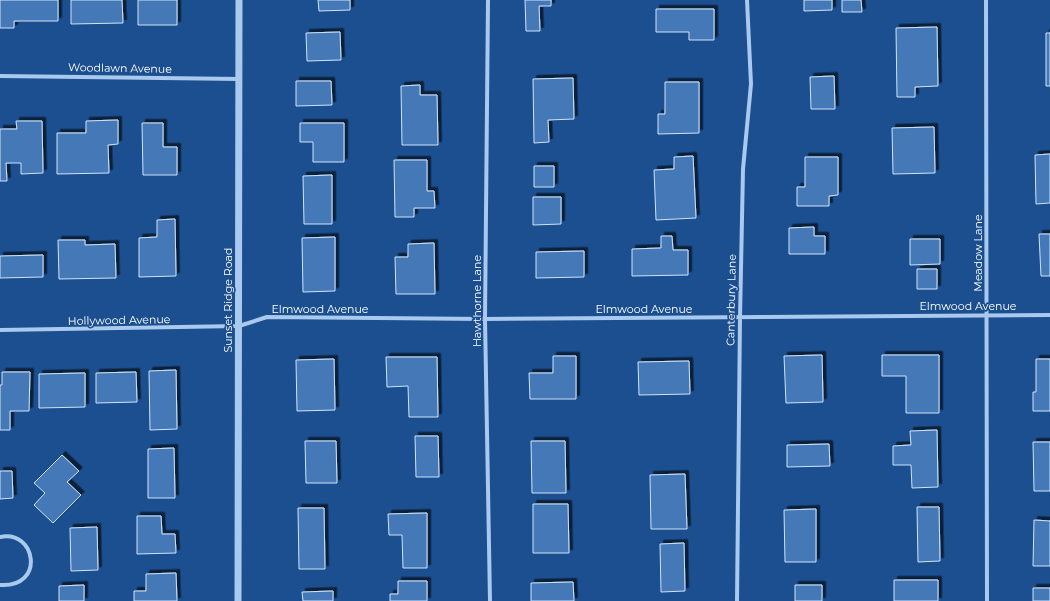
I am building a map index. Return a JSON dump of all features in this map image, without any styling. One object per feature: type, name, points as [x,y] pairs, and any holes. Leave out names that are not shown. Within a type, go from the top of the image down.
[{"type":"street","name":"Sunset Ridge Road","points":[[238,601],[239,0]]},
{"type":"street","name":"Hawthorne Lane","points":[[488,0],[485,319],[490,601]]},
{"type":"street","name":"Canterbury Lane","points":[[737,601],[743,168],[751,84],[747,0]]},
{"type":"street","name":"Meadow Lane","points":[[986,0],[987,601]]},
{"type":"street","name":"Woodlawn Avenue","points":[[0,76],[240,79]]},
{"type":"street","name":"Elmwood Avenue","points":[[239,326],[267,317],[485,319],[1050,315]]},
{"type":"street","name":"Hollywood Avenue","points":[[0,330],[239,326]]},
{"type":"street","points":[[0,537],[11,536],[22,542],[28,549],[31,556],[31,562],[30,569],[24,578],[16,584],[0,584]]},
{"type":"building","points":[[0,0],[58,0],[58,21],[14,21],[14,28],[0,28]]},
{"type":"building","points":[[71,0],[122,0],[123,23],[71,24]]},
{"type":"building","points":[[138,0],[177,0],[177,25],[138,25]]},
{"type":"building","points":[[318,0],[350,0],[350,10],[319,11]]},
{"type":"building","points":[[525,0],[551,0],[551,6],[539,6],[540,31],[526,31]]},
{"type":"building","points":[[804,0],[832,0],[832,10],[804,11]]},
{"type":"building","points":[[842,0],[861,0],[862,12],[842,12]]},
{"type":"building","points":[[656,9],[714,9],[714,40],[689,40],[689,32],[656,32]]},
{"type":"building","points":[[937,27],[938,86],[915,87],[915,97],[897,97],[896,28]]},
{"type":"building","points":[[340,32],[341,60],[307,61],[306,33]]},
{"type":"building","points":[[1046,33],[1050,33],[1050,86],[1046,86]]},
{"type":"building","points":[[834,76],[835,109],[811,109],[810,77]]},
{"type":"building","points":[[573,78],[574,119],[548,120],[549,142],[534,143],[533,79]]},
{"type":"building","points":[[296,81],[331,81],[332,105],[296,106]]},
{"type":"building","points":[[665,82],[699,82],[699,133],[658,134],[658,114],[665,114]]},
{"type":"building","points":[[420,85],[420,95],[437,95],[438,145],[402,145],[401,86]]},
{"type":"building","points":[[118,120],[118,144],[108,145],[109,173],[57,174],[57,133],[86,133],[86,121]]},
{"type":"building","points":[[16,121],[42,121],[43,173],[21,174],[21,163],[6,163],[7,181],[0,181],[0,129],[17,129]]},
{"type":"building","points":[[142,123],[163,123],[163,147],[177,147],[177,175],[143,175]]},
{"type":"building","points":[[300,123],[344,123],[344,162],[313,162],[313,142],[300,142]]},
{"type":"building","points":[[934,127],[935,173],[893,174],[892,128]]},
{"type":"building","points":[[1050,154],[1050,203],[1036,204],[1035,155]]},
{"type":"building","points":[[693,156],[696,218],[656,220],[654,170],[674,169],[674,157]]},
{"type":"building","points":[[805,157],[838,157],[838,195],[829,196],[829,206],[797,206],[797,187],[805,187]]},
{"type":"building","points":[[394,160],[427,160],[427,191],[434,191],[435,208],[414,208],[414,217],[395,217]]},
{"type":"building","points":[[534,166],[554,166],[554,187],[534,187]]},
{"type":"building","points":[[332,175],[332,224],[304,224],[303,176]]},
{"type":"building","points":[[533,197],[561,197],[561,224],[533,225]]},
{"type":"building","points":[[175,219],[176,276],[139,277],[139,238],[157,237],[157,220]]},
{"type":"building","points":[[814,227],[814,236],[825,236],[825,254],[789,254],[789,228]]},
{"type":"building","points":[[1039,234],[1050,234],[1050,276],[1041,276]]},
{"type":"building","points":[[661,236],[672,236],[673,250],[688,250],[688,275],[632,276],[632,249],[661,248]]},
{"type":"building","points":[[335,237],[335,291],[303,292],[302,238]]},
{"type":"building","points":[[910,239],[940,239],[940,264],[910,265]]},
{"type":"building","points":[[58,240],[85,240],[85,245],[115,244],[116,278],[59,279]]},
{"type":"building","points":[[434,243],[435,294],[396,294],[395,257],[408,257],[408,244]]},
{"type":"building","points":[[584,251],[584,277],[536,278],[536,252]]},
{"type":"building","points":[[43,255],[43,277],[0,278],[0,256]]},
{"type":"building","points":[[917,269],[937,269],[937,289],[917,289]]},
{"type":"building","points":[[822,355],[823,402],[786,403],[784,356]]},
{"type":"building","points":[[882,355],[939,355],[939,413],[906,413],[906,376],[882,376]]},
{"type":"building","points":[[553,356],[576,356],[576,399],[530,399],[529,373],[553,373]]},
{"type":"building","points":[[386,357],[437,357],[438,417],[409,417],[408,386],[387,387]]},
{"type":"building","points":[[334,359],[335,410],[297,411],[296,360]]},
{"type":"building","points":[[1036,359],[1050,359],[1050,411],[1033,411],[1033,392],[1036,392]]},
{"type":"building","points":[[689,361],[690,394],[639,395],[638,362]]},
{"type":"building","points":[[176,370],[177,429],[150,430],[149,371]]},
{"type":"building","points":[[2,372],[30,372],[29,411],[10,411],[10,430],[0,430],[0,385],[2,385]]},
{"type":"building","points":[[136,372],[137,402],[96,403],[96,373]]},
{"type":"building","points":[[85,373],[85,407],[39,408],[39,374]]},
{"type":"building","points":[[937,430],[938,487],[912,488],[911,465],[893,465],[893,446],[911,445],[910,431]]},
{"type":"building","points":[[415,436],[438,436],[439,477],[416,477]]},
{"type":"building","points":[[305,441],[336,441],[337,483],[306,483]]},
{"type":"building","points":[[531,441],[565,441],[566,493],[532,493]]},
{"type":"building","points":[[1033,442],[1050,442],[1050,491],[1034,491]]},
{"type":"building","points":[[829,444],[830,466],[787,467],[787,445]]},
{"type":"building","points":[[174,448],[175,498],[148,498],[148,449]]},
{"type":"building","points":[[62,455],[79,471],[67,482],[81,495],[53,523],[34,505],[45,493],[34,483]]},
{"type":"building","points":[[0,471],[12,471],[13,498],[0,499]]},
{"type":"building","points":[[685,474],[687,529],[651,529],[650,475]]},
{"type":"building","points":[[533,504],[568,504],[569,553],[533,553]]},
{"type":"building","points":[[917,507],[939,507],[940,561],[918,562]]},
{"type":"building","points":[[298,508],[324,508],[325,569],[299,569]]},
{"type":"building","points":[[816,509],[816,562],[785,562],[784,510]]},
{"type":"building","points":[[427,513],[427,568],[403,568],[402,535],[389,535],[388,514]]},
{"type":"building","points":[[137,516],[161,516],[162,534],[175,534],[176,553],[137,554]]},
{"type":"building","points":[[1034,520],[1050,521],[1050,566],[1033,566]]},
{"type":"building","points":[[97,527],[98,570],[71,571],[70,528]]},
{"type":"building","points":[[684,543],[685,591],[661,592],[660,544]]},
{"type":"building","points":[[176,573],[177,601],[134,601],[134,591],[146,591],[146,574]]},
{"type":"building","points":[[894,580],[938,580],[938,601],[894,601]]},
{"type":"building","points":[[398,581],[427,581],[427,601],[390,601],[390,594],[398,594]]},
{"type":"building","points":[[573,582],[574,601],[531,601],[531,583]]},
{"type":"building","points":[[84,585],[84,601],[59,601],[59,586]]},
{"type":"building","points":[[795,585],[822,585],[822,601],[795,601]]},
{"type":"building","points":[[1033,588],[1050,588],[1050,601],[1033,601]]},
{"type":"building","points":[[333,591],[333,601],[303,601],[302,592]]}]
